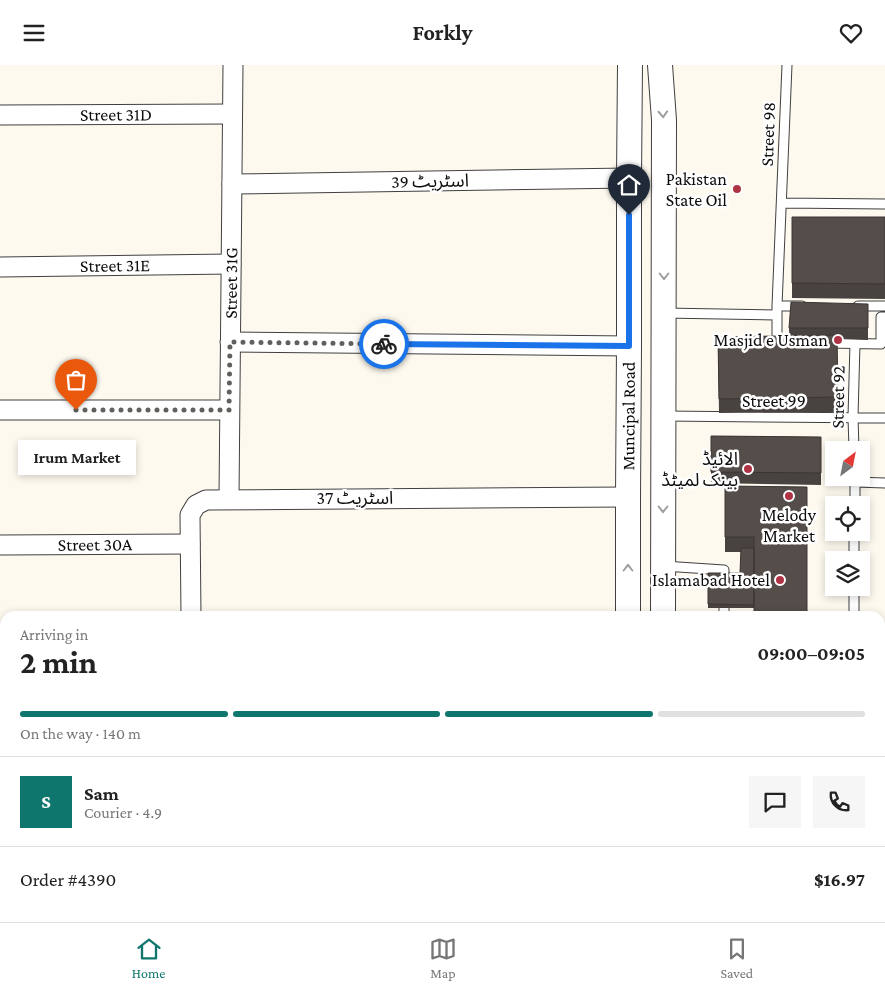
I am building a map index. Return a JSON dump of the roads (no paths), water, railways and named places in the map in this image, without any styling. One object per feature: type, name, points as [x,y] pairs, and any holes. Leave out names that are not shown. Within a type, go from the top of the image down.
[{"type":"street","name":"Street 31G","points":[[228,499],[233,65]]},
{"type":"street","name":"Muncipal Road","points":[[628,611],[628,178],[630,65]]},
{"type":"street","points":[[660,65],[664,119],[663,611]]},
{"type":"street","points":[[662,89],[672,67],[675,65]]},
{"type":"street","name":"Street 31D","points":[[0,115],[232,115]]},
{"type":"street","name":"اسٹریٹ 39","points":[[232,184],[628,178]]},
{"type":"street","name":"Street 31E","points":[[0,267],[231,264]]},
{"type":"street","points":[[230,342],[629,346]]},
{"type":"street","points":[[0,410],[229,410]]},
{"type":"street","name":"اسٹریٹ 37","points":[[191,611],[190,515],[196,505],[206,500],[628,497]]},
{"type":"street","name":"Street 30A","points":[[0,545],[190,544]]},
{"type":"lane","name":"Street 98","points":[[786,343],[777,343],[777,310],[787,65]]},
{"type":"lane","points":[[782,203],[885,205]]},
{"type":"lane","points":[[664,313],[777,310],[807,306]]},
{"type":"lane","points":[[846,306],[885,306]]},
{"type":"lane","name":"Street 92","points":[[816,343],[881,344],[881,317],[885,317]]},
{"type":"lane","name":"Street 92","points":[[854,441],[855,343]]},
{"type":"lane","name":"Street 99","points":[[663,416],[885,418]]},
{"type":"lane","points":[[870,482],[885,483]]},
{"type":"lane","points":[[663,566],[724,570],[724,577]]},
{"type":"lane","points":[[854,596],[854,611]]},
{"type":"place","name":"Pakistan State Oil","points":[[737,189]]},
{"type":"place","name":"Masjid e Usman","points":[[838,340]]},
{"type":"place","name":"Irum Market","points":[[76,410]]},
{"type":"place","name":"الائیڈ بینک لمیٹڈ","points":[[748,469]]},
{"type":"place","name":"Melody Market","points":[[789,496]]},
{"type":"place","name":"Islamabad Hotel","points":[[780,580]]}]
